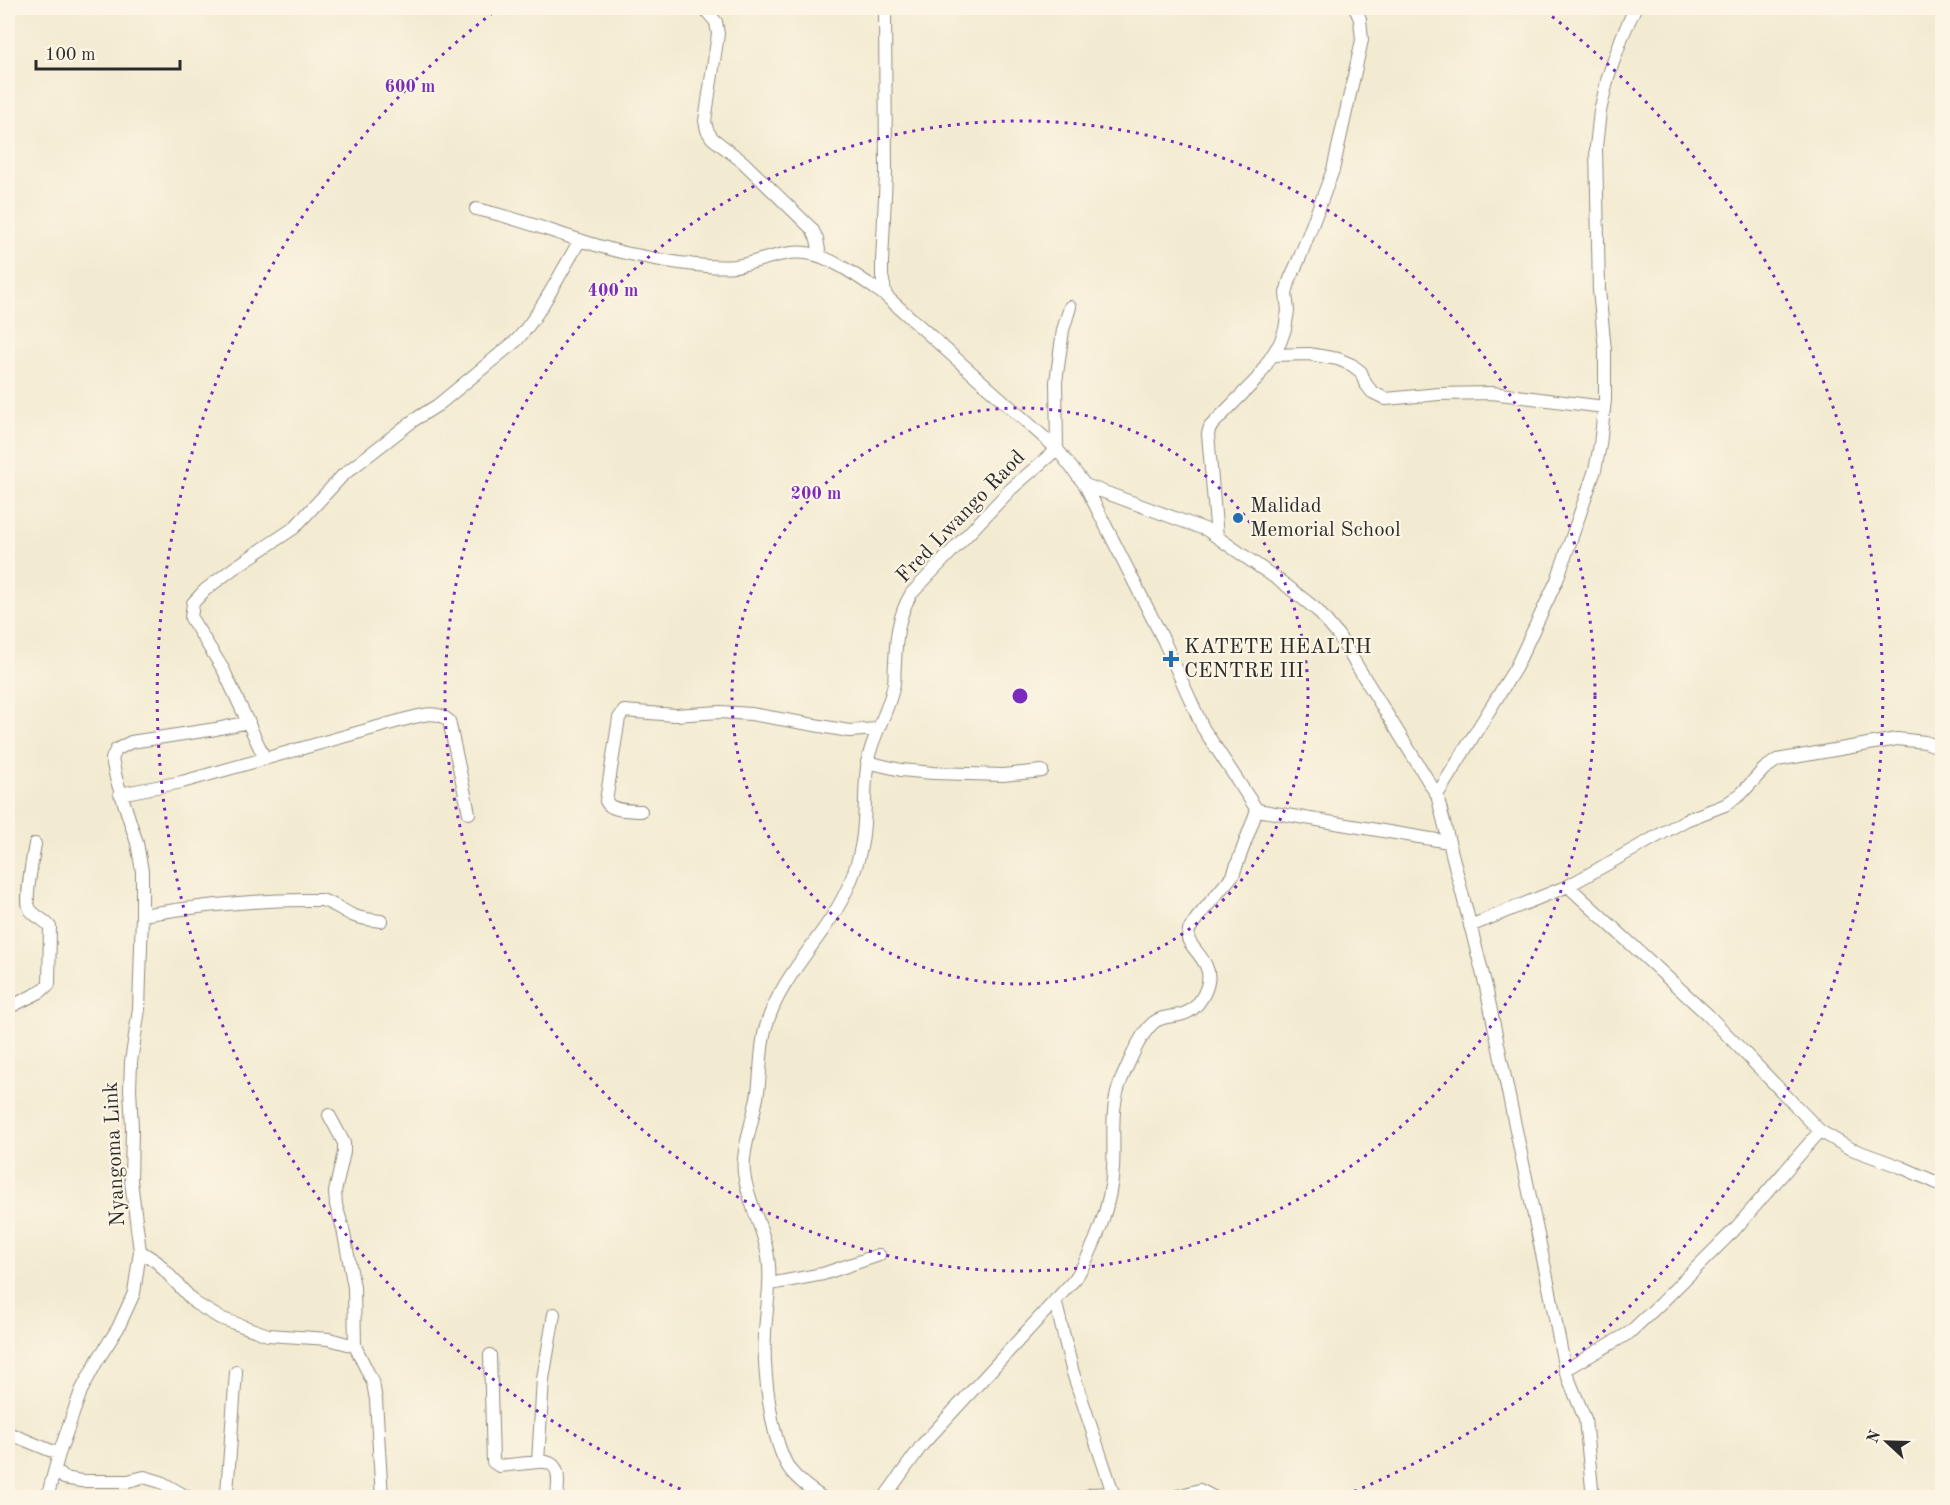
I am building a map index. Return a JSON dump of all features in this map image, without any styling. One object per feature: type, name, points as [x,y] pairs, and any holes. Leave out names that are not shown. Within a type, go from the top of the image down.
[{"type":"street","points":[[704,8],[716,22],[718,34],[705,121],[707,130],[712,138],[743,162],[812,229],[818,239],[820,256]]},
{"type":"street","points":[[885,8],[886,174],[882,269],[886,296]]},
{"type":"street","points":[[1217,537],[1208,434],[1210,428],[1257,380],[1273,355],[1285,329],[1288,311],[1286,293],[1333,170],[1362,40],[1360,19],[1355,8]]},
{"type":"street","points":[[1437,795],[1516,667],[1557,580],[1594,470],[1600,445],[1604,407],[1605,350],[1599,290],[1596,147],[1600,111],[1608,77],[1635,8]]},
{"type":"street","points":[[476,209],[504,215],[629,254],[718,267],[736,266],[787,254],[806,253],[820,256],[886,296],[1057,449],[1085,485],[1162,639],[1203,728],[1257,810],[1449,842]]},
{"type":"street","points":[[265,759],[223,669],[191,618],[193,603],[205,590],[234,568],[294,528],[344,475],[414,420],[438,405],[517,340],[550,292],[580,240]]},
{"type":"street","points":[[1057,449],[1056,382],[1063,330],[1070,308]]},
{"type":"street","points":[[1273,355],[1309,354],[1338,359],[1361,372],[1372,392],[1386,399],[1439,394],[1492,393],[1604,407]]},
{"type":"street","name":"Fred Lwango Raod","points":[[823,1497],[812,1490],[788,1467],[777,1438],[765,1363],[765,1334],[770,1284],[766,1242],[743,1170],[758,1093],[765,1029],[775,1002],[807,949],[841,902],[853,876],[862,845],[867,762],[895,682],[898,628],[902,609],[911,594],[1011,489],[1057,449]]},
{"type":"street","points":[[1085,485],[1207,530],[1287,586],[1329,622],[1437,795],[1486,987],[1565,1370],[1586,1419],[1593,1497]]},
{"type":"street","points":[[642,811],[613,808],[608,806],[606,801],[617,725],[624,711],[675,715],[720,712],[751,714],[849,731],[877,729]]},
{"type":"street","points":[[120,794],[182,782],[399,721],[432,714],[442,715],[449,721],[469,813]]},
{"type":"street","name":"Nyangoma Link","points":[[47,1497],[81,1391],[127,1311],[134,1293],[140,1251],[131,1181],[130,1089],[138,1009],[142,871],[137,843],[120,794],[112,759],[116,750],[131,742],[249,722]]},
{"type":"street","points":[[1470,926],[1568,886],[1686,820],[1725,805],[1741,794],[1764,769],[1777,760],[1897,739],[1925,742],[1942,748]]},
{"type":"street","points":[[867,762],[901,770],[933,773],[1003,776],[1042,771]]},
{"type":"street","points":[[884,1497],[922,1445],[1075,1279],[1084,1266],[1110,1193],[1113,1168],[1114,1102],[1122,1080],[1148,1029],[1155,1021],[1184,1014],[1194,1009],[1200,1000],[1209,979],[1206,966],[1188,939],[1189,930],[1233,875],[1257,810]]},
{"type":"street","points":[[8,1008],[46,988],[50,979],[50,927],[29,907],[28,897],[35,844]]},
{"type":"street","points":[[1568,886],[1708,1015],[1820,1131],[1850,1148],[1942,1185]]},
{"type":"street","points":[[142,915],[243,902],[321,900],[353,915],[381,921]]},
{"type":"street","points":[[329,1115],[344,1143],[334,1192],[354,1287],[355,1346],[373,1383],[376,1400],[382,1497]]},
{"type":"street","points":[[1565,1370],[1629,1333],[1735,1229],[1820,1131]]},
{"type":"street","points":[[140,1251],[157,1262],[195,1303],[220,1318],[268,1335],[328,1339],[355,1346]]},
{"type":"street","points":[[770,1284],[823,1274],[879,1255]]},
{"type":"street","points":[[1055,1300],[1074,1373],[1116,1495],[1092,1494],[1084,1497]]},
{"type":"street","points":[[538,1462],[543,1380],[554,1314]]},
{"type":"street","points":[[490,1356],[493,1462],[499,1466],[547,1461],[556,1467],[558,1472],[557,1497]]},
{"type":"street","points":[[224,1497],[236,1372]]},
{"type":"street","points":[[8,1433],[59,1454]]},
{"type":"street","points":[[55,1469],[64,1478],[81,1481],[128,1480],[144,1477],[161,1482],[189,1497]]},
{"type":"street","points":[[1170,1497],[1200,1490],[1215,1497]]},
{"type":"place","name":"Malidad Memorial School","points":[[1238,518]]},
{"type":"place","name":"KATETE HEALTH CENTRE III","points":[[1171,659]]}]
